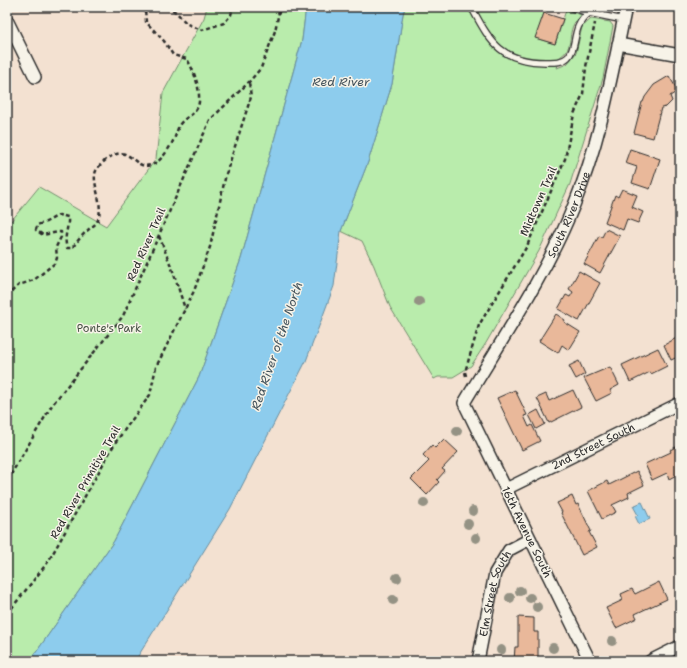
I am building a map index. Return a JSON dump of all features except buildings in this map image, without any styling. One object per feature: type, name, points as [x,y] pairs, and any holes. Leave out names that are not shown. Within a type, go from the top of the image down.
[{"type":"street","name":"South River Drive","points":[[464,403],[548,264],[574,206],[598,139],[626,7]]},
{"type":"street","points":[[7,20],[35,77]]},
{"type":"street","points":[[618,44],[680,55]]},
{"type":"street","name":"16th Avenue South","points":[[464,403],[590,661]]},
{"type":"street","name":"2nd Street South","points":[[506,489],[680,403]]},
{"type":"street","name":"Elm Street South","points":[[478,661],[495,573],[509,550],[530,539]]},
{"type":"street","points":[[650,661],[680,646]]},
{"type":"lane","points":[[469,7],[473,10],[492,41],[502,51],[515,58],[531,62],[559,62],[567,58],[572,52],[578,26],[583,18],[589,13]]},
{"type":"lane","points":[[570,7],[597,15],[624,20]]},
{"type":"path","points":[[7,305],[10,293],[19,285],[34,280],[48,270],[55,263],[57,258],[56,247],[61,237],[60,232],[43,236],[36,230],[37,225],[60,215],[68,217],[69,226],[66,232],[65,241],[67,248],[72,248],[96,223],[100,212],[99,196],[94,182],[96,170],[108,158],[120,153],[126,154],[138,165],[151,166],[159,161],[170,147],[180,124],[195,113],[199,103],[198,88],[193,70],[187,59],[173,55],[164,41],[146,22],[145,10],[149,7]]},
{"type":"path","points":[[166,7],[176,12],[187,24],[202,30],[224,23],[231,15],[233,7]]},
{"type":"path","name":"Red River Trail","points":[[7,481],[52,405],[122,316],[210,120],[249,82],[261,68],[275,31],[280,7]]},
{"type":"path","name":"Midtown Trail","points":[[471,390],[465,372],[479,325],[527,246],[565,159],[574,114],[583,94],[586,67],[597,15]]},
{"type":"path","name":"Red River Primitive Trail","points":[[7,614],[48,562],[115,443],[150,395],[156,367],[194,291],[210,247],[226,174],[251,97],[249,82]]},
{"type":"path","points":[[159,236],[174,271],[185,309]]},
{"type":"green space","name":"Ponte's Park","points":[[207,7],[306,7],[302,40],[241,259],[199,377],[114,541],[30,661],[7,661],[7,226],[39,187],[106,226],[156,159],[163,93],[204,18]]},
{"type":"green space","points":[[405,7],[546,7],[536,38],[555,44],[566,10],[582,15],[572,27],[569,46],[567,51],[557,59],[559,62],[557,68],[567,64],[576,53],[582,27],[591,19],[610,22],[613,26],[603,78],[570,184],[539,251],[486,343],[471,366],[453,377],[438,377],[434,379],[390,307],[374,266],[362,241],[341,231],[368,162],[392,84]]},
{"type":"water","name":"Red River","points":[[306,7],[405,7],[392,84],[368,162],[341,231],[334,286],[306,361],[230,509],[135,661],[30,661],[114,541],[199,377],[241,259],[302,40]]},
{"type":"water","points":[[642,502],[650,519],[639,524],[635,516],[638,515],[633,506]]},
{"type":"water label","name":"Red River of the North","points":[[277,346]]}]
